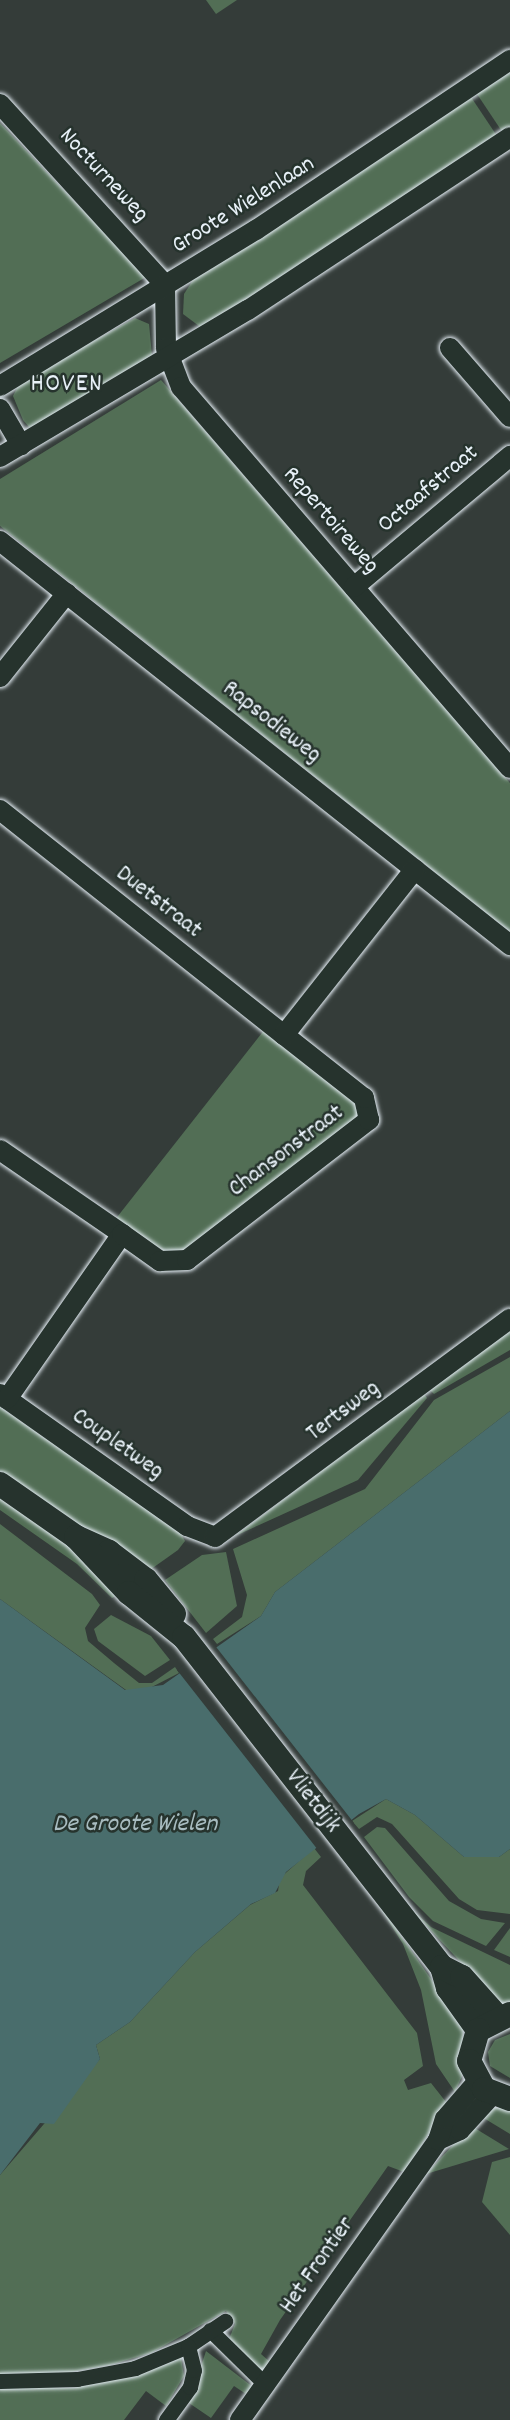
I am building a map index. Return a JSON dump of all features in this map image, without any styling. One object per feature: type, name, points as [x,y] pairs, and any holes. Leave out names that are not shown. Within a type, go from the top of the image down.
[{"type":"street","name":"Groote Wielenlaan","points":[[0,386],[165,285],[510,60]]},
{"type":"street","name":"Nocturneweg","points":[[0,104],[165,285]]},
{"type":"street","points":[[0,457],[168,359],[510,137]]},
{"type":"street","name":"Repertoireweg","points":[[165,285],[168,359],[181,387],[510,768]]},
{"type":"street","points":[[450,348],[510,417]]},
{"type":"street","points":[[0,409],[21,445]]},
{"type":"street","name":"Octaafstraat","points":[[354,588],[510,456]]},
{"type":"street","name":"Rapsodieweg","points":[[0,541],[510,945]]},
{"type":"street","points":[[0,677],[67,593]]},
{"type":"street","name":"Duetstraat","points":[[0,810],[284,1035]]},
{"type":"street","points":[[284,1035],[415,869]]},
{"type":"street","name":"Chansonstraat","points":[[122,1234],[160,1262],[178,1264],[369,1120],[364,1098],[284,1035]]},
{"type":"street","points":[[0,1150],[122,1234],[4,1396]]},
{"type":"street","name":"Tertsweg","points":[[205,1536],[224,1532],[510,1319]]},
{"type":"street","name":"Coupletweg","points":[[4,1396],[205,1536]]},
{"type":"street","name":"Vlietdijk","points":[[0,1484],[146,1580],[175,1616],[184,1637],[442,1966],[448,1988],[495,2020]]},
{"type":"street","points":[[493,2092],[469,2061],[495,2020]]},
{"type":"street","name":"Het Frontier","points":[[240,2420],[438,2140],[446,2119],[493,2092]]},
{"type":"street","points":[[0,2381],[108,2374],[188,2346],[225,2321]]},
{"type":"street","points":[[210,2330],[265,2384]]},
{"type":"street","points":[[166,2420],[190,2387],[194,2370],[188,2346]]},
{"type":"green space","points":[[206,0],[237,0],[216,14]]},
{"type":"green space","points":[[510,70],[510,128],[503,133],[477,94]]},
{"type":"green space","points":[[471,97],[497,136],[203,329],[183,314],[184,294],[193,280]]},
{"type":"green space","points":[[0,123],[146,277],[0,363]]},
{"type":"green space","points":[[135,318],[149,324],[152,356],[46,423],[29,427],[23,420],[13,396],[20,382]]},
{"type":"green space","points":[[161,380],[510,783],[510,932],[0,526],[0,479]]},
{"type":"green space","points":[[265,1029],[360,1103],[362,1113],[179,1256],[167,1256],[114,1221]]},
{"type":"green space","points":[[510,1329],[510,1350],[434,1394],[429,1389]]},
{"type":"green space","points":[[510,1357],[510,1411],[275,1592],[261,1616],[217,1644],[213,1639],[242,1617],[247,1595],[233,1549],[365,1489],[434,1400]]},
{"type":"green space","points":[[424,1394],[427,1398],[358,1480],[235,1536]]},
{"type":"green space","points":[[0,1407],[180,1532],[185,1541],[178,1550],[147,1572],[0,1471]]},
{"type":"green space","points":[[0,1495],[77,1551],[119,1594],[112,1598],[77,1564],[0,1510]]},
{"type":"green space","points":[[0,1524],[92,1594],[100,1605],[85,1628],[88,1641],[114,1663],[139,1683],[152,1683],[175,1667],[179,1673],[146,1690],[126,1690],[0,1599]]},
{"type":"green space","points":[[226,1552],[237,1606],[206,1633],[165,1580],[202,1555]]},
{"type":"green space","points":[[111,1615],[151,1636],[170,1660],[145,1676],[98,1641],[94,1629]]},
{"type":"green space","points":[[386,1799],[415,1815],[464,1857],[499,1857],[510,1849],[510,1914],[477,1910],[459,1899],[392,1824],[377,1817],[359,1829],[352,1821]]},
{"type":"green space","points":[[377,1827],[385,1828],[449,1901],[481,1919],[505,1923],[486,1946],[433,1921],[409,1897],[364,1837]]},
{"type":"green space","points":[[314,1848],[321,1857],[306,1871],[303,1885],[417,2033],[423,2066],[404,2080],[408,2090],[431,2083],[446,2102],[445,2109],[404,2172],[388,2166],[280,2320],[261,2354],[270,2362],[262,2374],[229,2339],[235,2324],[226,2311],[151,2353],[110,2365],[55,2375],[0,2375],[0,2175],[100,2059],[96,2045],[130,2022],[195,1952],[250,1905],[278,1891],[280,1878]]},
{"type":"green space","points":[[365,1884],[463,2025],[463,2074],[455,2092],[436,2064],[421,1990],[403,1944]]},
{"type":"green space","points":[[406,1904],[431,1927],[510,1965],[510,2004],[499,2003]]},
{"type":"green space","points":[[510,1928],[510,1957],[494,1950]]},
{"type":"green space","points":[[510,2034],[510,2078],[490,2066],[488,2052],[495,2040]]},
{"type":"green space","points":[[510,2105],[510,2134],[482,2117],[490,2109]]},
{"type":"green space","points":[[473,2127],[509,2149],[426,2174],[467,2130]]},
{"type":"green space","points":[[510,2157],[510,2235],[482,2202],[492,2162]]},
{"type":"green space","points":[[206,2351],[253,2387],[246,2394],[234,2386],[211,2418],[189,2403]]},
{"type":"green space","points":[[181,2358],[184,2376],[166,2406],[146,2391],[124,2420],[0,2420],[0,2387],[74,2388]]},
{"type":"water","name":"De Groote Wielen","points":[[510,1411],[510,1849],[499,1857],[464,1857],[415,1815],[386,1799],[359,1814],[286,1872],[275,1893],[251,1904],[195,1952],[130,2022],[96,2045],[100,2059],[54,2124],[40,2123],[0,2175],[0,1599],[125,1690],[163,1685],[261,1616],[275,1592]]},
{"type":"pier","points":[[213,1643],[354,1823],[318,1850],[177,1670]]},
{"type":"district","name":"HOVEN","points":[[67,385]]}]
